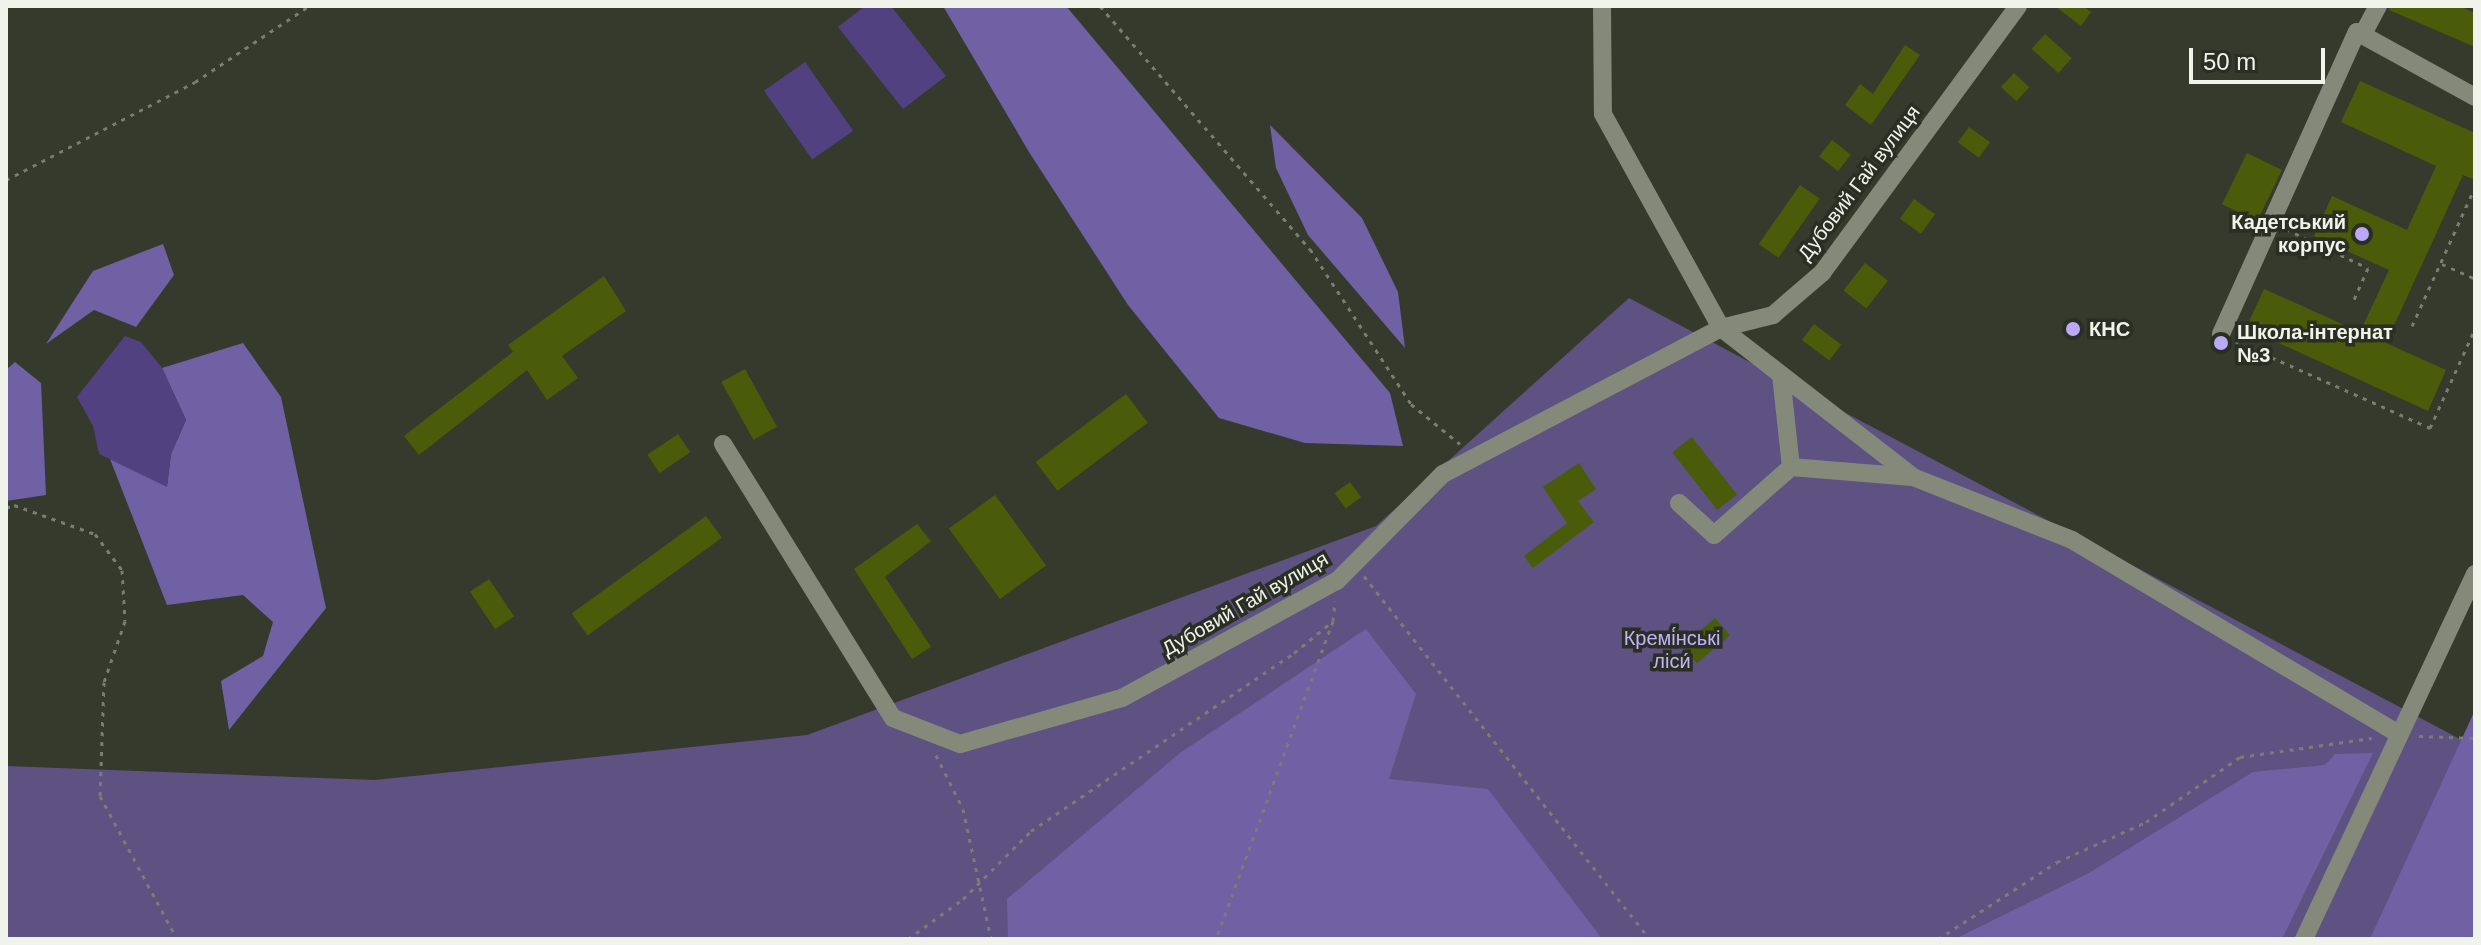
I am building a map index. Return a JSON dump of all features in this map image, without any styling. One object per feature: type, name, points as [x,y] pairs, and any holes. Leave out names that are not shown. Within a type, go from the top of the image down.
[{"type":"street","points":[[1602,6],[1603,114],[1721,328],[1913,477],[2072,540],[2399,734]]},
{"type":"street","name":"Дубовий Гай вулиця","points":[[723,444],[893,718],[960,744],[1122,698],[1337,581],[1443,474],[1721,328],[1773,315],[1822,273],[2018,6]]},
{"type":"street","points":[[2363,34],[2378,6]]},
{"type":"street","points":[[2221,334],[2357,32],[2475,97]]},
{"type":"street","points":[[1781,375],[1791,467]]},
{"type":"street","points":[[1679,503],[1714,535],[1791,467],[1913,477]]},
{"type":"street","points":[[2304,939],[2475,574]]},
{"type":"path","points":[[6,180],[195,82],[309,6]]},
{"type":"path","points":[[1100,6],[1310,249],[1411,404],[1476,457]]},
{"type":"path","points":[[2412,326],[2472,194]]},
{"type":"path","points":[[2272,222],[2368,268],[2352,304]]},
{"type":"path","points":[[2440,263],[2475,279]]},
{"type":"path","points":[[2221,334],[2430,428],[2475,329]]},
{"type":"path","points":[[6,508],[14,505],[95,534],[122,570],[125,621],[104,682],[100,796],[177,939]]},
{"type":"path","points":[[1354,563],[1650,939]]},
{"type":"path","points":[[908,939],[978,884],[1031,831],[1256,680],[1333,621],[1216,939]]},
{"type":"path","points":[[919,728],[963,809],[991,939]]},
{"type":"path","points":[[1938,939],[2057,862],[2146,822],[2240,757],[2399,734],[2475,738]]},
{"type":"green space","name":"Кремі́нські ліси́","points":[[1629,298],[2475,747],[2475,939],[6,939],[6,766],[375,780],[807,735],[1376,526]]},
{"type":"shaded area","points":[[865,6],[891,6],[946,76],[903,109],[838,27]]},
{"type":"shaded area","points":[[943,6],[1066,6],[1390,393],[1403,446],[1305,443],[1219,418],[1128,305],[1029,152]]},
{"type":"shaded area","points":[[805,62],[853,131],[812,159],[764,91]]},
{"type":"shaded area","points":[[1270,125],[1362,218],[1398,292],[1405,348],[1308,235],[1276,168]]},
{"type":"shaded area","points":[[163,244],[174,275],[136,327],[94,310],[46,344],[93,271]]},
{"type":"shaded area","points":[[125,336],[141,342],[162,368],[186,420],[171,454],[167,487],[99,454],[93,426],[77,397]]},
{"type":"shaded area","points":[[243,343],[281,397],[326,608],[229,730],[221,681],[263,656],[273,622],[243,595],[167,605],[110,459],[167,486],[171,454],[186,420],[162,368]]},
{"type":"shaded area","points":[[15,362],[41,383],[46,495],[6,501],[6,370]]},
{"type":"shaded area","points":[[1366,629],[1416,694],[1389,779],[1488,789],[1602,939],[1008,939],[1007,899],[1180,753]]},
{"type":"shaded area","points":[[2475,710],[2475,939],[2370,939]]},
{"type":"shaded area","points":[[2373,753],[2282,939],[1955,939],[2089,873],[2253,772],[2325,765],[2335,754]]},
{"type":"building","points":[[2055,6],[2083,6],[2091,12],[2081,26]]},
{"type":"building","points":[[2390,6],[2459,6],[2475,13],[2475,47],[2389,10]]},
{"type":"building","points":[[2045,34],[2072,58],[2058,73],[2032,49]]},
{"type":"building","points":[[1905,45],[1920,55],[1871,125],[1845,105],[1860,84],[1873,94]]},
{"type":"building","points":[[2014,73],[2029,87],[2016,101],[2001,87]]},
{"type":"building","points":[[2360,81],[2475,133],[2475,180],[2463,175],[2386,343],[2446,370],[2428,411],[2246,328],[2264,289],[2360,332],[2389,270],[2314,236],[2332,196],[2407,230],[2436,166],[2341,122]]},
{"type":"building","points":[[1969,127],[1990,142],[1979,158],[1958,142]]},
{"type":"building","points":[[1832,140],[1851,155],[1838,171],[1819,157]]},
{"type":"building","points":[[2247,153],[2282,170],[2257,221],[2222,204]]},
{"type":"building","points":[[1800,185],[1820,199],[1778,258],[1759,244]]},
{"type":"building","points":[[1914,199],[1935,214],[1921,234],[1900,218]]},
{"type":"building","points":[[1865,263],[1888,281],[1866,308],[1843,291]]},
{"type":"building","points":[[604,276],[626,311],[562,356],[578,378],[547,400],[527,370],[419,455],[404,436],[513,352],[508,345]]},
{"type":"building","points":[[1814,324],[1841,344],[1829,360],[1802,340]]},
{"type":"building","points":[[745,369],[777,427],[753,440],[721,382]]},
{"type":"building","points":[[1126,394],[1148,423],[1057,491],[1036,462]]},
{"type":"building","points":[[678,434],[690,452],[660,473],[647,455]]},
{"type":"building","points":[[1692,437],[1737,495],[1717,510],[1672,452]]},
{"type":"building","points":[[1579,463],[1596,489],[1578,501],[1594,522],[1533,568],[1524,556],[1567,523],[1543,487]]},
{"type":"building","points":[[1350,482],[1361,497],[1346,509],[1335,493]]},
{"type":"building","points":[[995,495],[1046,565],[1000,599],[949,529]]},
{"type":"building","points":[[706,516],[722,538],[588,635],[572,614]]},
{"type":"building","points":[[917,524],[931,541],[885,577],[931,647],[912,659],[854,569]]},
{"type":"building","points":[[489,579],[514,616],[495,629],[470,592]]},
{"type":"building","points":[[1715,618],[1730,636],[1697,663],[1682,646]]},
{"type":"place","name":"Кадетський корпус","points":[[2362,234]]},
{"type":"place","name":"КНС","points":[[2073,329]]},
{"type":"place","name":"Школа-інтернат №3","points":[[2221,343]]}]
